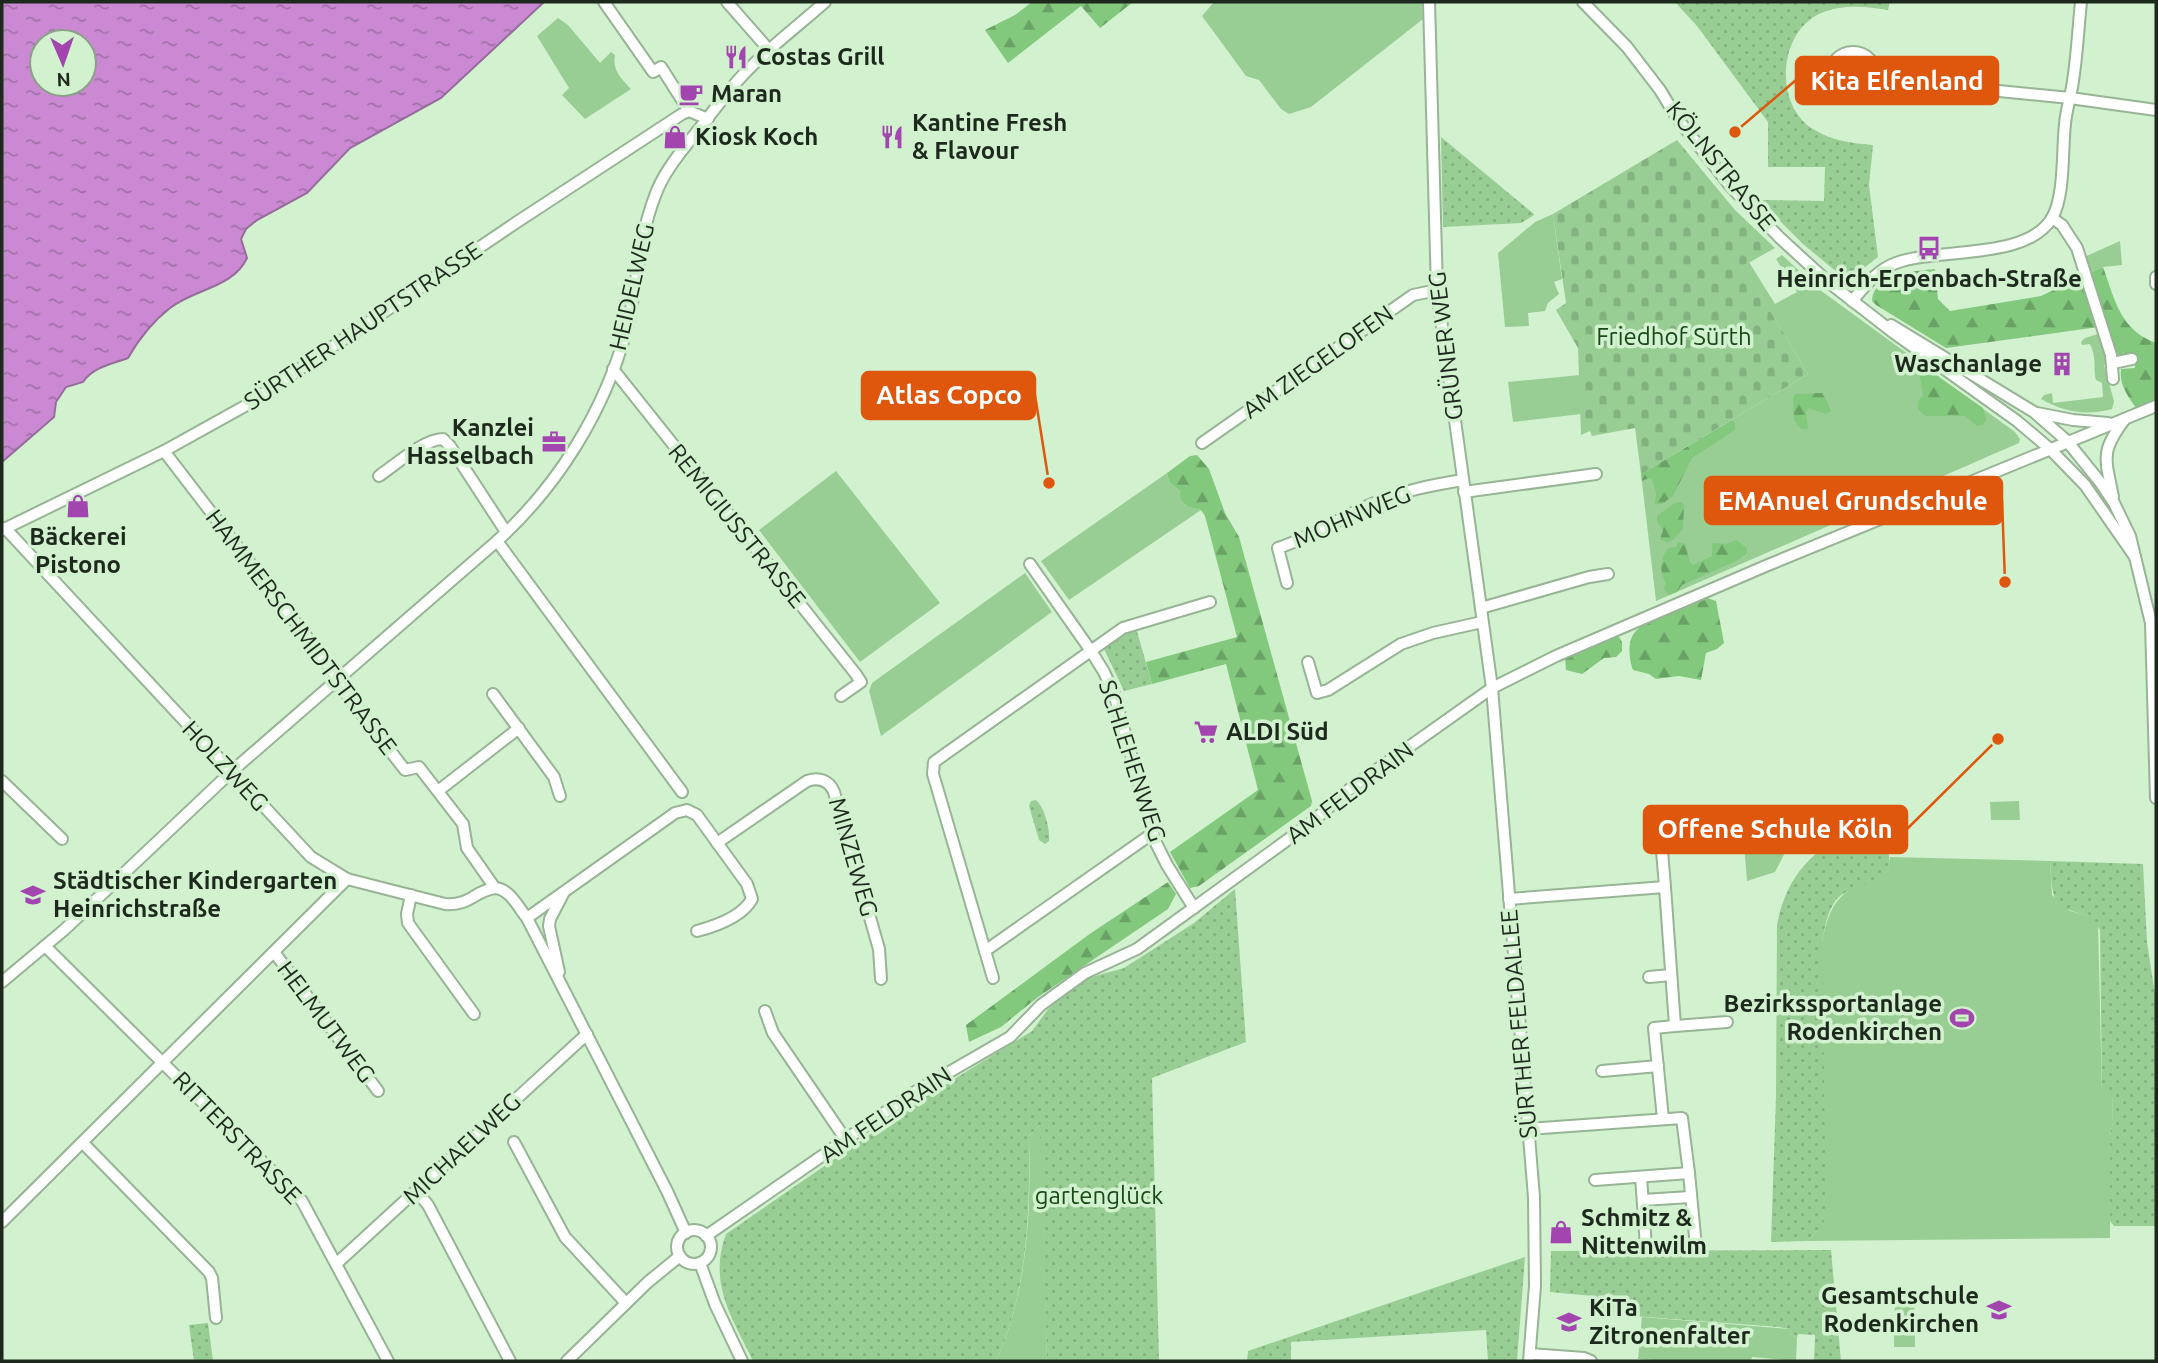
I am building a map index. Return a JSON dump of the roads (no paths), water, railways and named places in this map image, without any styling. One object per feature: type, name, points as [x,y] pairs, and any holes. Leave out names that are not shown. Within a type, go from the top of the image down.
[{"type":"street","points":[[604,2],[653,72],[661,66],[689,111],[708,119]]},
{"type":"street","points":[[727,2],[770,51],[825,2]]},
{"type":"street","name":"GRÜNER WEG","points":[[1429,2],[1437,290],[1492,688]]},
{"type":"street","name":"KÖLNSTRASSE","points":[[1583,2],[1643,66],[1677,118],[1731,187],[1780,239],[1852,301],[2017,421],[2049,448],[2085,485],[2135,557]]},
{"type":"street","points":[[1852,301],[1871,279],[1895,264],[1925,256],[2018,243],[2036,233],[2052,218],[2059,193],[2065,120],[2081,2]]},
{"type":"street","name":"HEIDELWEG","points":[[2,982],[45,947],[230,772],[497,541],[548,485],[593,414],[613,369],[625,332],[655,195],[669,169],[742,75],[770,51]]},
{"type":"street","points":[[1854,52],[1869,59],[1876,75],[1869,92],[1852,98],[1836,90],[1830,73],[1837,58],[1854,52]]},
{"type":"street","points":[[1876,75],[1899,81],[2070,98],[2156,110]]},
{"type":"street","name":"SÜRTHER HAUPTSTRASSE","points":[[4,529],[164,451],[245,406],[517,222],[689,111]]},
{"type":"street","points":[[2052,218],[2062,225],[2077,248],[2113,363],[2113,379]]},
{"type":"street","points":[[2156,277],[2156,284]]},
{"type":"street","name":"AM ZIEGELOFEN","points":[[1202,443],[1413,295],[1437,290]]},
{"type":"street","name":"KÖLNSTRASSE","points":[[1873,316],[1898,328],[2034,412],[2067,441],[2114,503]]},
{"type":"street","points":[[2113,363],[2132,359]]},
{"type":"street","name":"REMIGIUSSTRASSE","points":[[613,369],[861,682],[841,696]]},
{"type":"street","points":[[2034,412],[2073,420],[2110,423],[2156,406]]},
{"type":"street","points":[[2125,419],[2109,442],[2106,469],[2114,503],[2125,523],[2135,557],[2151,623],[2156,798]]},
{"type":"street","name":"AM FELDRAIN","points":[[706,1236],[913,1093],[1010,1037],[1041,1005],[1085,973],[1137,949],[1312,822],[1351,788],[1492,688],[1556,656],[1768,565],[2110,423]]},
{"type":"street","points":[[379,476],[427,443],[443,439],[506,532]]},
{"type":"street","name":"HAMMERSCHMIDTSTRASSE","points":[[164,451],[405,769],[419,767],[438,791],[463,824],[467,848],[495,888],[501,888],[507,893],[527,918],[667,1191],[685,1233]]},
{"type":"street","points":[[1463,486],[1596,474]]},
{"type":"street","name":"MOHNWEG","points":[[1287,583],[1278,548],[1305,538],[1383,499],[1434,485],[1463,486]]},
{"type":"street","name":"HOLZWEG","points":[[4,529],[311,857],[347,879],[457,905],[495,888]]},
{"type":"street","points":[[497,541],[682,792]]},
{"type":"street","name":"SCHLEHENWEG","points":[[1030,565],[1104,672],[1114,694],[1153,833],[1167,865],[1194,908]]},
{"type":"street","points":[[1481,608],[1608,574]]},
{"type":"street","name":"SCHLEHENWEG","points":[[1091,651],[1123,628],[1210,602]]},
{"type":"street","points":[[1308,662],[1317,693],[1328,690],[1401,644],[1433,633],[1482,622]]},
{"type":"street","points":[[993,978],[932,765],[1091,651]]},
{"type":"street","name":"SÜRTHER FELDALLEE","points":[[1492,688],[1536,1250],[1530,1358]]},
{"type":"street","points":[[493,694],[554,777],[560,796]]},
{"type":"street","points":[[438,791],[519,728]]},
{"type":"street","name":"MINZEWEG","points":[[717,843],[807,781],[818,779],[828,782],[834,792],[879,949],[881,979]]},
{"type":"street","points":[[2,781],[62,839]]},
{"type":"street","points":[[527,918],[675,813],[687,810],[698,815],[747,884],[752,899],[749,905],[726,920],[697,931]]},
{"type":"street","points":[[985,951],[1153,833]]},
{"type":"street","points":[[1661,839],[1675,1026]]},
{"type":"street","points":[[2,1222],[347,879]]},
{"type":"street","points":[[1509,899],[1665,887]]},
{"type":"street","points":[[560,981],[550,935],[550,919],[565,891]]},
{"type":"street","points":[[411,895],[408,923],[474,1014]]},
{"type":"street","name":"RITTERSTRASSE","points":[[45,947],[302,1201],[388,1361]]},
{"type":"street","name":"HELMUTWEG","points":[[274,952],[378,1091]]},
{"type":"street","points":[[1649,977],[1671,975]]},
{"type":"street","points":[[765,1011],[773,1033],[846,1140]]},
{"type":"street","points":[[1663,1119],[1654,1028],[1727,1022]]},
{"type":"street","name":"MICHAELWEG","points":[[336,1264],[587,1034]]},
{"type":"street","points":[[1602,1071],[1658,1066]]},
{"type":"street","points":[[1528,1129],[1682,1118],[1696,1247]]},
{"type":"street","points":[[514,1142],[565,1237],[626,1303]]},
{"type":"street","points":[[83,1143],[209,1272],[216,1318]]},
{"type":"street","points":[[1595,1180],[1689,1174]]},
{"type":"street","points":[[1640,1177],[1646,1247]]},
{"type":"street","points":[[416,1191],[428,1205],[510,1361]]},
{"type":"street","points":[[1643,1200],[1690,1197]]},
{"type":"street","points":[[698,1231],[706,1236],[710,1243],[710,1252],[706,1260],[688,1263],[680,1256],[679,1241],[685,1233],[698,1231]]},
{"type":"street","points":[[567,1361],[626,1303],[680,1256]]},
{"type":"street","points":[[700,1263],[715,1304],[742,1361]]},
{"type":"street","points":[[1530,1358],[1584,1358],[1591,1361]]},
{"type":"water","points":[[2,2],[544,2],[441,98],[350,148],[307,193],[257,220],[246,229],[241,239],[247,258],[241,268],[223,282],[170,308],[146,331],[128,358],[103,367],[83,382],[66,387],[56,402],[54,417],[2,462]]},
{"type":"place","name":"Costas Grill","points":[[736,57]]},
{"type":"place","name":"Maran","points":[[691,94]]},
{"type":"place","name":"Kita Elfenland","points":[[1735,132]]},
{"type":"place","name":"Kiosk Koch","points":[[675,137]]},
{"type":"place","name":"Kantine Fresh & Flavour","points":[[892,137]]},
{"type":"place","name":"Heinrich-Erpenbach-Straße","points":[[1929,248]]},
{"type":"place","name":"Waschanlage","points":[[2062,364]]},
{"type":"place","name":"Kanzlei Hasselbach","points":[[554,442]]},
{"type":"place","name":"Atlas Copco","points":[[1049,483]]},
{"type":"place","name":"Bäckerei Pistono","points":[[78,506]]},
{"type":"place","name":"EMAnuel Grundschule","points":[[2005,582]]},
{"type":"place","name":"ALDI Süd","points":[[1206,732]]},
{"type":"place","name":"Offene Schule Köln","points":[[1998,739]]},
{"type":"place","name":"Städtischer Kindergarten Heinrichstraße","points":[[33,895]]},
{"type":"place","name":"Bezirkssportanlage Rodenkirchen","points":[[1962,1018]]},
{"type":"place","name":"Schmitz & Nittenwilm","points":[[1561,1232]]},
{"type":"place","name":"Gesamtschule Rodenkirchen","points":[[1999,1310]]},
{"type":"place","name":"KiTa Zitronenfalter","points":[[1569,1322]]},
{"type":"park label","name":"Friedhof Sürth","points":[[1674,337]]},
{"type":"park label","name":"gartenglück","points":[[1099,1196]]}]
